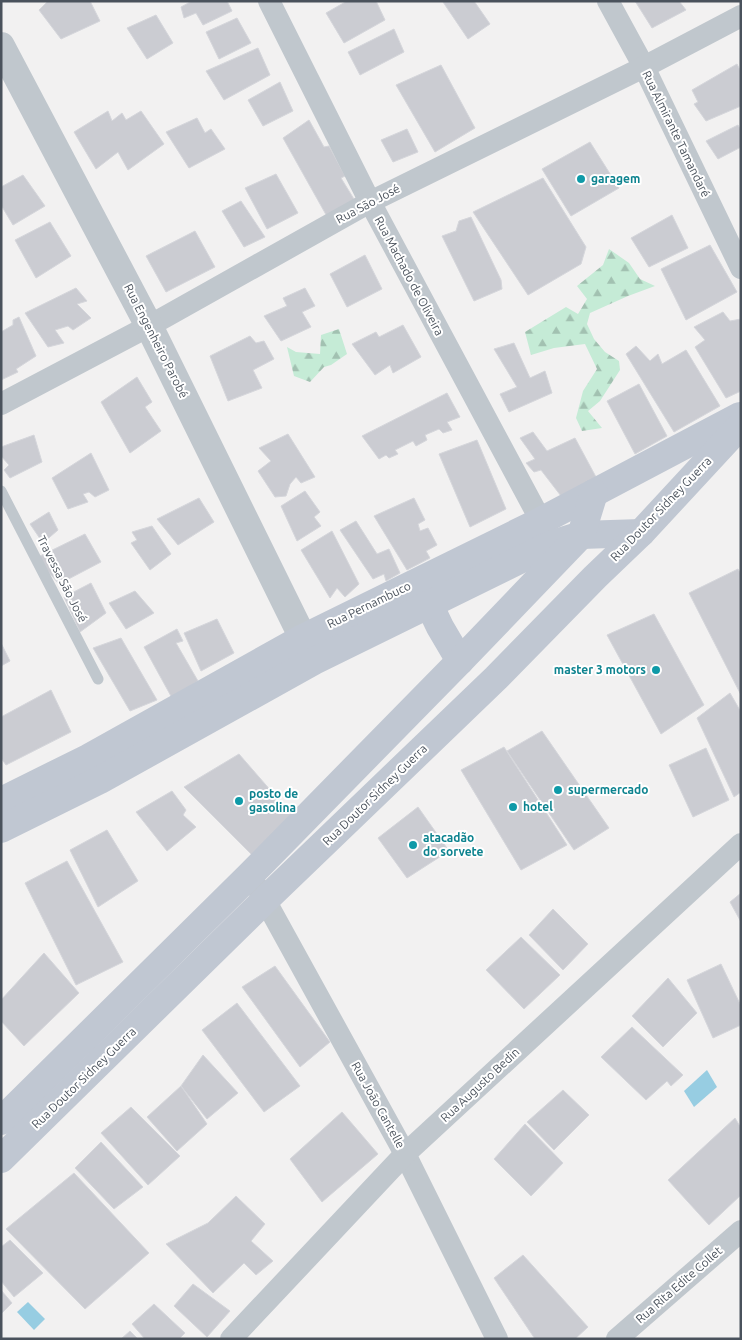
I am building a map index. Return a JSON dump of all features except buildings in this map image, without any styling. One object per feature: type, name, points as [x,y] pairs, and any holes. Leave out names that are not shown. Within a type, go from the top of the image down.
[{"type":"main road","name":"Rua Pernambuco","points":[[1,801],[88,758],[303,638],[541,521],[741,416]]},
{"type":"main road","name":"Rua Doutor Sidney Guerra","points":[[1,1159],[265,900],[496,678],[595,577],[641,534],[741,425]]},
{"type":"main road","points":[[1,1120],[249,876],[581,535],[594,493]]},
{"type":"main road","name":"Rua Pernambuco","points":[[1,829],[100,780],[314,661],[552,544],[581,535],[641,534]]},
{"type":"main road","points":[[429,604],[460,661]]},
{"type":"street","name":"Rua Machado de Oliveira","points":[[269,1],[370,202],[541,521]]},
{"type":"street","name":"Rua Almirante Tamandaré","points":[[608,1],[644,67],[741,268]]},
{"type":"street","name":"Rua São José","points":[[1,404],[149,326],[370,202],[644,67],[741,16]]},
{"type":"street","name":"Rua Engenheiro Parobé","points":[[1,46],[149,326],[303,638]]},
{"type":"street","name":"Rua Augusto Bedin","points":[[231,1339],[405,1154],[741,844]]},
{"type":"street","name":"Rua João Cantelle","points":[[249,876],[265,900],[405,1154],[497,1339]]},
{"type":"street","name":"Rua Rita Edite Collet","points":[[617,1339],[741,1231]]},
{"type":"lane","name":"Travessa São José","points":[[1,491],[98,679]]},
{"type":"green space","points":[[609,249],[629,263],[640,279],[655,286],[590,313],[587,324],[594,339],[605,352],[619,361],[620,370],[600,401],[588,411],[602,428],[582,431],[576,418],[583,391],[597,369],[585,344],[554,348],[531,355],[525,332],[566,307],[578,314],[587,299],[577,286],[603,265]]},
{"type":"green space","points":[[339,329],[347,354],[331,365],[324,367],[310,382],[294,376],[287,347],[296,352],[320,354],[321,335]]},
{"type":"water","points":[[707,1070],[717,1087],[694,1107],[684,1091]]},
{"type":"water","points":[[28,1302],[45,1319],[34,1330],[17,1312]]},
{"type":"place","name":"garagem","points":[[581,179]]},
{"type":"place","name":"master 3 motors","points":[[656,670]]},
{"type":"place","name":"supermercado","points":[[558,790]]},
{"type":"place","name":"posto de gasolina","points":[[239,801]]},
{"type":"place","name":"hotel","points":[[513,807]]},
{"type":"place","name":"atacadão do sorvete","points":[[413,845]]}]
